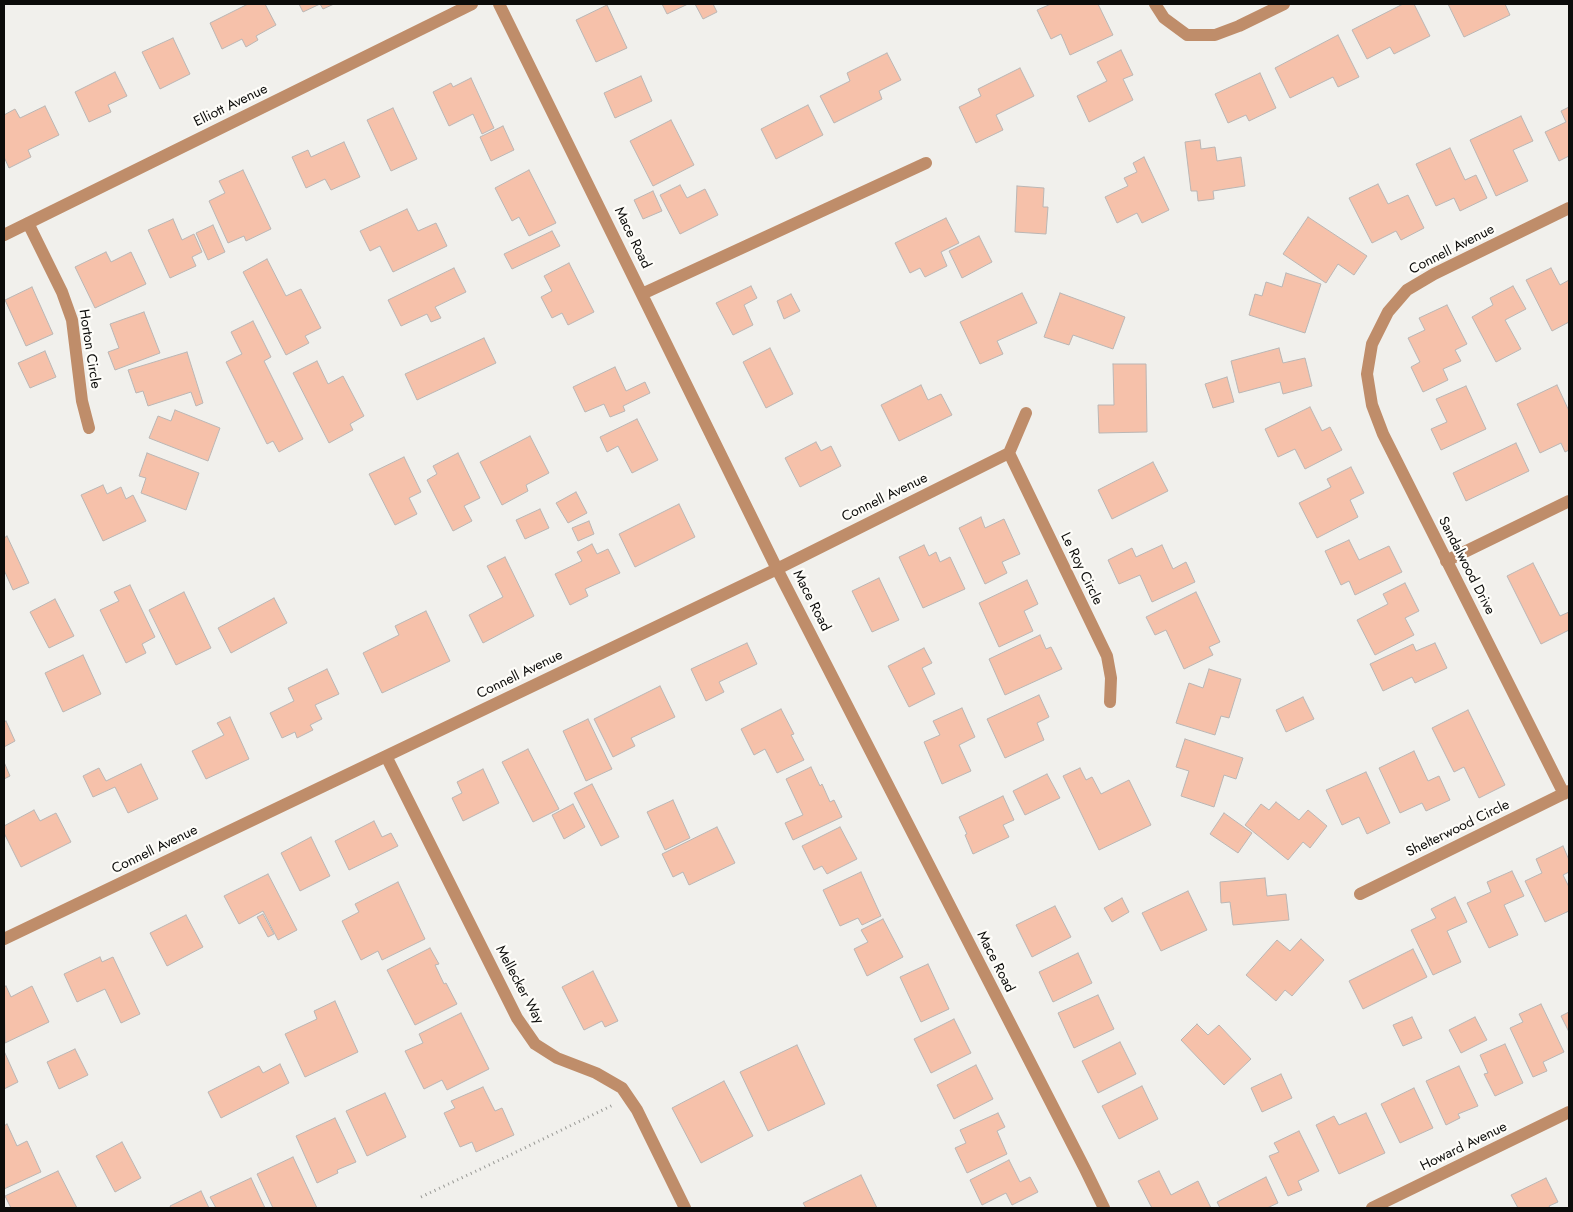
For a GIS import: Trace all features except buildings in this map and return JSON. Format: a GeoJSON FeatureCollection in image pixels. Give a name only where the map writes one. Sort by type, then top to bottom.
{"type":"FeatureCollection","features":[{"type":"Feature","properties":{"kind":"street","name":"Elliott Avenue"},"geometry":{"type":"LineString","coordinates":[[4,235],[472,4]]}},
{"type":"Feature","properties":{"kind":"street","name":"Mace Road"},"geometry":{"type":"LineString","coordinates":[[500,4],[777,568],[1104,1208]]}},
{"type":"Feature","properties":{"kind":"street"},"geometry":{"type":"LineString","coordinates":[[1155,4],[1164,18],[1187,35],[1215,35],[1239,26],[1284,4]]}},
{"type":"Feature","properties":{"kind":"street"},"geometry":{"type":"LineString","coordinates":[[642,294],[926,163]]}},
{"type":"Feature","properties":{"kind":"street","name":"Connell Avenue"},"geometry":{"type":"LineString","coordinates":[[1372,344],[1388,312],[1406,290],[1434,274],[1569,208]]}},
{"type":"Feature","properties":{"kind":"street","name":"Horton Circle"},"geometry":{"type":"LineString","coordinates":[[28,223],[62,292],[72,320],[82,402],[90,428]]}},
{"type":"Feature","properties":{"kind":"street","name":"Sandalwood Drive"},"geometry":{"type":"LineString","coordinates":[[1372,344],[1366,374],[1372,405],[1383,434],[1446,561],[1567,793]]}},
{"type":"Feature","properties":{"kind":"street"},"geometry":{"type":"LineString","coordinates":[[1009,453],[1026,413]]}},
{"type":"Feature","properties":{"kind":"street","name":"Connell Avenue"},"geometry":{"type":"LineString","coordinates":[[4,939],[777,568],[1009,453]]}},
{"type":"Feature","properties":{"kind":"street","name":"Le Roy Circle"},"geometry":{"type":"LineString","coordinates":[[1009,453],[1107,656],[1112,678],[1110,702]]}},
{"type":"Feature","properties":{"kind":"street"},"geometry":{"type":"LineString","coordinates":[[1446,561],[1569,501]]}},
{"type":"Feature","properties":{"kind":"street","name":"Mellecker Way"},"geometry":{"type":"LineString","coordinates":[[386,756],[517,1018],[535,1044],[557,1058],[596,1073],[622,1088],[637,1110],[685,1208]]}},
{"type":"Feature","properties":{"kind":"street","name":"Shelterwood Circle"},"geometry":{"type":"LineString","coordinates":[[1360,894],[1567,793]]}},
{"type":"Feature","properties":{"kind":"street","name":"Howard Avenue"},"geometry":{"type":"LineString","coordinates":[[1372,1208],[1569,1112]]}},
{"type":"Feature","properties":{"kind":"path"},"geometry":{"type":"LineString","coordinates":[[421,1197],[613,1104]]}}]}
